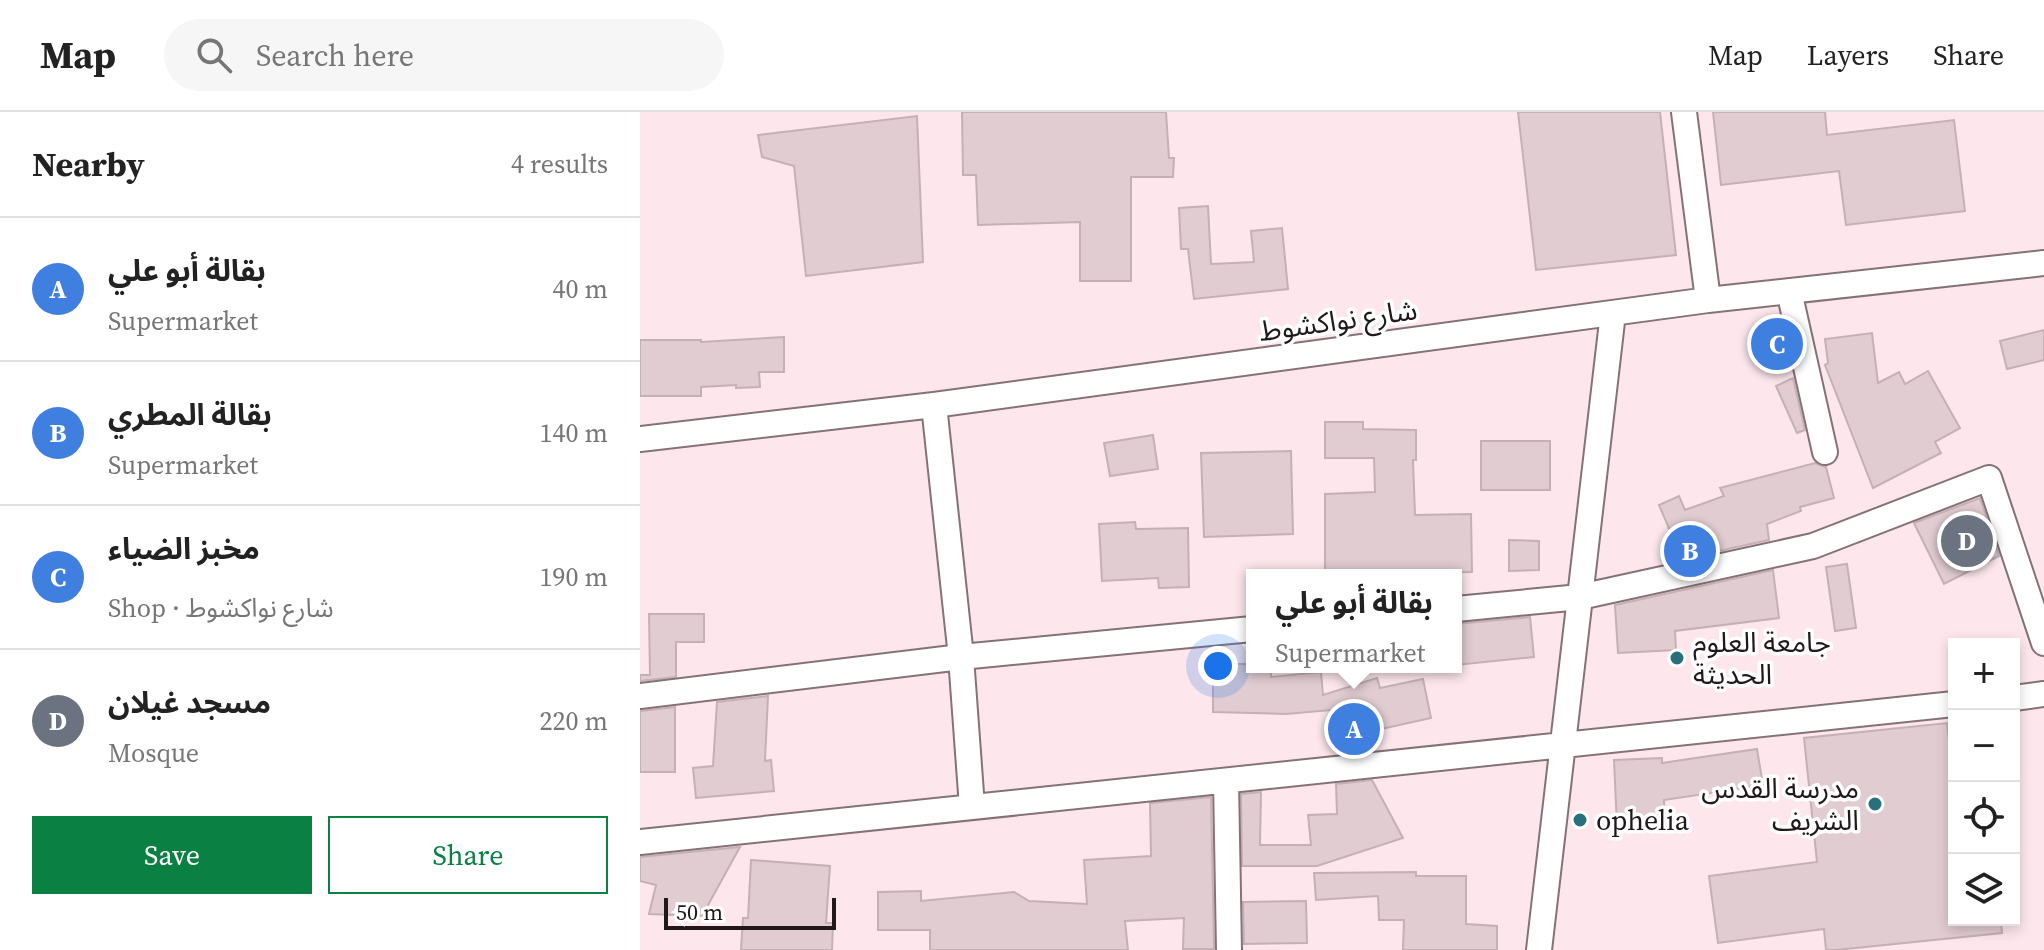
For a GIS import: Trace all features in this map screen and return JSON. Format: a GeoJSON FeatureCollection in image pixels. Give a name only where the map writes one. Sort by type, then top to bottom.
{"type":"FeatureCollection","features":[{"type":"Feature","properties":{"kind":"street"},"geometry":{"type":"LineString","coordinates":[[1684,112],[1708,300]]}},
{"type":"Feature","properties":{"kind":"street","name":"شارع نواكشوط"},"geometry":{"type":"LineString","coordinates":[[640,439],[934,405],[1708,300],[2044,263]]}},
{"type":"Feature","properties":{"kind":"street"},"geometry":{"type":"LineString","coordinates":[[1789,291],[1825,452]]}},
{"type":"Feature","properties":{"kind":"street"},"geometry":{"type":"LineString","coordinates":[[1539,950],[1613,313]]}},
{"type":"Feature","properties":{"kind":"street"},"geometry":{"type":"LineString","coordinates":[[934,405],[961,657],[972,807]]}},
{"type":"Feature","properties":{"kind":"street"},"geometry":{"type":"LineString","coordinates":[[1462,608],[1580,597],[1813,546],[1989,478],[2044,643]]}},
{"type":"Feature","properties":{"kind":"street"},"geometry":{"type":"LineString","coordinates":[[640,696],[961,657],[1246,630]]}},
{"type":"Feature","properties":{"kind":"street"},"geometry":{"type":"LineString","coordinates":[[2020,697],[2044,694]]}},
{"type":"Feature","properties":{"kind":"street"},"geometry":{"type":"LineString","coordinates":[[640,842],[1948,705]]}},
{"type":"Feature","properties":{"kind":"street"},"geometry":{"type":"LineString","coordinates":[[1226,781],[1229,950]]}},
{"type":"Feature","properties":{"kind":"building"},"geometry":{"type":"Polygon","coordinates":[[[962,112],[1166,112],[1169,158],[1174,158],[1173,177],[1131,177],[1131,281],[1080,281],[1080,222],[978,225],[976,175],[963,175],[962,112]]]}},
{"type":"Feature","properties":{"kind":"building"},"geometry":{"type":"Polygon","coordinates":[[[1518,112],[1660,112],[1676,255],[1536,270],[1518,112]]]}},
{"type":"Feature","properties":{"kind":"building"},"geometry":{"type":"Polygon","coordinates":[[[1713,112],[1825,112],[1827,135],[1954,120],[1965,211],[1846,225],[1839,171],[1721,185],[1713,112]]]}},
{"type":"Feature","properties":{"kind":"building"},"geometry":{"type":"Polygon","coordinates":[[[917,116],[923,262],[806,276],[794,166],[762,157],[758,135],[917,116]]]}},
{"type":"Feature","properties":{"kind":"building"},"geometry":{"type":"Polygon","coordinates":[[[1208,206],[1211,264],[1254,262],[1251,231],[1282,228],[1288,289],[1194,299],[1188,249],[1181,249],[1179,208],[1208,206]]]}},
{"type":"Feature","properties":{"kind":"building"},"geometry":{"type":"Polygon","coordinates":[[[2044,330],[2044,360],[2007,369],[2000,341],[2044,330]]]}},
{"type":"Feature","properties":{"kind":"building"},"geometry":{"type":"Polygon","coordinates":[[[1872,333],[1878,383],[1899,372],[1905,384],[1928,371],[1960,428],[1935,442],[1941,453],[1873,488],[1825,365],[1828,363],[1825,339],[1872,333]]]}},
{"type":"Feature","properties":{"kind":"building"},"geometry":{"type":"Polygon","coordinates":[[[784,337],[784,372],[759,372],[760,387],[701,387],[701,396],[640,396],[640,340],[701,342],[784,337]]]}},
{"type":"Feature","properties":{"kind":"building"},"geometry":{"type":"Polygon","coordinates":[[[1793,378],[1805,430],[1797,433],[1776,386],[1793,378]]]}},
{"type":"Feature","properties":{"kind":"building"},"geometry":{"type":"Polygon","coordinates":[[[1325,422],[1363,422],[1363,429],[1416,430],[1416,460],[1413,460],[1415,515],[1471,514],[1472,572],[1462,572],[1462,569],[1325,569],[1325,494],[1375,492],[1374,458],[1325,458],[1325,422]]]}},
{"type":"Feature","properties":{"kind":"building"},"geometry":{"type":"Polygon","coordinates":[[[1153,435],[1158,469],[1110,476],[1104,443],[1153,435]]]}},
{"type":"Feature","properties":{"kind":"building"},"geometry":{"type":"Polygon","coordinates":[[[1481,441],[1550,441],[1550,490],[1481,490],[1481,441]]]}},
{"type":"Feature","properties":{"kind":"building"},"geometry":{"type":"Polygon","coordinates":[[[1291,451],[1293,534],[1204,537],[1201,453],[1291,451]]]}},
{"type":"Feature","properties":{"kind":"building"},"geometry":{"type":"Polygon","coordinates":[[[1815,463],[1826,467],[1834,498],[1800,507],[1801,511],[1767,524],[1769,540],[1682,559],[1659,505],[1679,496],[1685,510],[1724,496],[1720,488],[1815,463]]]}},
{"type":"Feature","properties":{"kind":"building"},"geometry":{"type":"Polygon","coordinates":[[[1980,498],[1999,556],[1944,584],[1914,523],[1980,498]]]}},
{"type":"Feature","properties":{"kind":"building"},"geometry":{"type":"Polygon","coordinates":[[[1135,522],[1136,529],[1188,528],[1189,587],[1159,588],[1158,578],[1102,581],[1099,524],[1135,522]]]}},
{"type":"Feature","properties":{"kind":"building"},"geometry":{"type":"Polygon","coordinates":[[[1509,540],[1539,541],[1539,570],[1509,571],[1509,540]]]}},
{"type":"Feature","properties":{"kind":"building"},"geometry":{"type":"Polygon","coordinates":[[[1847,564],[1856,628],[1835,631],[1826,567],[1847,564]]]}},
{"type":"Feature","properties":{"kind":"building"},"geometry":{"type":"Polygon","coordinates":[[[1773,570],[1779,618],[1675,631],[1676,650],[1618,653],[1615,605],[1773,570]]]}},
{"type":"Feature","properties":{"kind":"building"},"geometry":{"type":"Polygon","coordinates":[[[649,614],[704,614],[704,642],[676,642],[676,677],[640,681],[640,675],[650,675],[649,614]]]}},
{"type":"Feature","properties":{"kind":"building"},"geometry":{"type":"Polygon","coordinates":[[[1530,617],[1534,657],[1462,664],[1462,623],[1530,617]]]}},
{"type":"Feature","properties":{"kind":"building"},"geometry":{"type":"Polygon","coordinates":[[[1213,664],[1246,664],[1246,673],[1271,673],[1271,677],[1321,673],[1323,695],[1377,678],[1380,688],[1423,679],[1431,718],[1363,733],[1354,708],[1286,714],[1213,712],[1213,664]]]}},
{"type":"Feature","properties":{"kind":"building"},"geometry":{"type":"Polygon","coordinates":[[[768,696],[765,761],[771,760],[774,791],[696,798],[693,768],[713,766],[717,702],[768,696]]]}},
{"type":"Feature","properties":{"kind":"building"},"geometry":{"type":"Polygon","coordinates":[[[675,707],[675,772],[640,772],[640,711],[675,707]]]}},
{"type":"Feature","properties":{"kind":"building"},"geometry":{"type":"Polygon","coordinates":[[[1947,723],[1948,926],[2001,926],[2002,933],[1836,950],[1826,950],[1824,929],[1718,943],[1709,876],[1817,862],[1804,738],[1947,723]]]}},
{"type":"Feature","properties":{"kind":"building"},"geometry":{"type":"Polygon","coordinates":[[[1757,749],[1763,785],[1664,800],[1665,825],[1617,827],[1614,760],[1662,758],[1662,763],[1757,749]]]}},
{"type":"Feature","properties":{"kind":"building"},"geometry":{"type":"Polygon","coordinates":[[[1372,780],[1403,838],[1317,866],[1242,866],[1241,794],[1261,792],[1260,845],[1311,845],[1308,815],[1337,814],[1336,784],[1372,780]]]}},
{"type":"Feature","properties":{"kind":"building"},"geometry":{"type":"Polygon","coordinates":[[[1211,797],[1214,949],[1183,949],[1184,918],[1125,921],[1128,950],[930,950],[930,930],[878,930],[878,892],[921,891],[921,901],[1014,892],[1029,901],[1087,904],[1084,860],[1151,856],[1150,803],[1211,797]]]}},
{"type":"Feature","properties":{"kind":"building"},"geometry":{"type":"Polygon","coordinates":[[[740,847],[702,916],[649,914],[656,885],[640,881],[640,857],[740,847]]]}},
{"type":"Feature","properties":{"kind":"building"},"geometry":{"type":"Polygon","coordinates":[[[751,860],[830,866],[826,923],[833,923],[832,950],[741,950],[743,918],[748,918],[751,860]]]}},
{"type":"Feature","properties":{"kind":"building"},"geometry":{"type":"Polygon","coordinates":[[[1416,872],[1416,876],[1466,876],[1466,924],[1497,926],[1497,950],[1403,950],[1404,920],[1379,920],[1378,896],[1316,900],[1314,873],[1416,872]]]}},
{"type":"Feature","properties":{"kind":"building"},"geometry":{"type":"Polygon","coordinates":[[[1306,901],[1307,943],[1244,944],[1243,902],[1306,901]]]}},
{"type":"Feature","properties":{"kind":"place","name":"مخبز الضياء"},"geometry":{"type":"Point","coordinates":[1777,344]}},
{"type":"Feature","properties":{"kind":"place","name":"مسجد غيلان"},"geometry":{"type":"Point","coordinates":[1967,541]}},
{"type":"Feature","properties":{"kind":"place","name":"بقالة المطري"},"geometry":{"type":"Point","coordinates":[1690,551]}},
{"type":"Feature","properties":{"kind":"place","name":"جامعة العلوم الحديثة"},"geometry":{"type":"Point","coordinates":[1677,658]}},
{"type":"Feature","properties":{"kind":"place","name":"بقالة أبو علي"},"geometry":{"type":"Point","coordinates":[1354,729]}},
{"type":"Feature","properties":{"kind":"place","name":"مدرسة القدس الشريف"},"geometry":{"type":"Point","coordinates":[1875,804]}},
{"type":"Feature","properties":{"kind":"place","name":"ophelia"},"geometry":{"type":"Point","coordinates":[1580,820]}}]}
